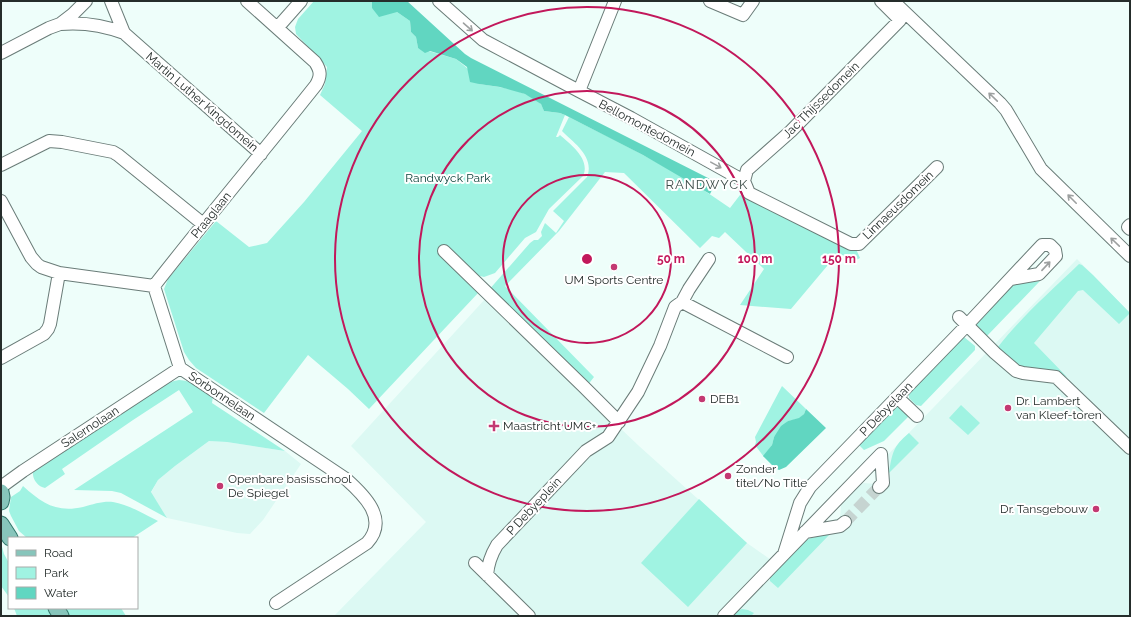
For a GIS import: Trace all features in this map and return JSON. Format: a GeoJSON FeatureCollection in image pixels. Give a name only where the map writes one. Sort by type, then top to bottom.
{"type":"FeatureCollection","features":[{"type":"Feature","properties":{"kind":"main road"},"geometry":{"type":"LineString","coordinates":[[1,492],[1,502]]}},
{"type":"Feature","properties":{"kind":"main road"},"geometry":{"type":"LineString","coordinates":[[1,524],[9,537]]}},
{"type":"Feature","properties":{"kind":"street"},"geometry":{"type":"LineString","coordinates":[[1,53],[60,24],[86,1]]}},
{"type":"Feature","properties":{"kind":"street"},"geometry":{"type":"LineString","coordinates":[[111,1],[124,33]]}},
{"type":"Feature","properties":{"kind":"street","name":"Praaglaan"},"geometry":{"type":"LineString","coordinates":[[154,286],[319,80],[319,68],[315,62],[247,1]]}},
{"type":"Feature","properties":{"kind":"street"},"geometry":{"type":"LineString","coordinates":[[278,28],[301,1]]}},
{"type":"Feature","properties":{"kind":"street","name":"Bellomontedomein"},"geometry":{"type":"LineString","coordinates":[[439,1],[483,40],[631,118],[744,181],[749,192],[851,244],[858,244]]}},
{"type":"Feature","properties":{"kind":"street"},"geometry":{"type":"LineString","coordinates":[[579,91],[615,1]]}},
{"type":"Feature","properties":{"kind":"street"},"geometry":{"type":"LineString","coordinates":[[710,1],[743,15],[753,1]]}},
{"type":"Feature","properties":{"kind":"street","name":"Jac Thijssedomein"},"geometry":{"type":"LineString","coordinates":[[744,181],[747,170],[791,131],[900,20],[881,1]]}},
{"type":"Feature","properties":{"kind":"street"},"geometry":{"type":"LineString","coordinates":[[893,1],[1003,107],[1041,169],[1130,256]]}},
{"type":"Feature","properties":{"kind":"street"},"geometry":{"type":"LineString","coordinates":[[60,24],[85,23],[124,33]]}},
{"type":"Feature","properties":{"kind":"street","name":"Martin Luther Kingdomein"},"geometry":{"type":"LineString","coordinates":[[124,33],[261,154]]}},
{"type":"Feature","properties":{"kind":"street"},"geometry":{"type":"LineString","coordinates":[[1,165],[49,141],[62,142],[113,152],[118,154],[203,224]]}},
{"type":"Feature","properties":{"kind":"street","name":"Linnaeusdomein"},"geometry":{"type":"LineString","coordinates":[[858,244],[937,167]]}},
{"type":"Feature","properties":{"kind":"street"},"geometry":{"type":"LineString","coordinates":[[1,201],[34,261],[41,267],[59,273],[154,286]]}},
{"type":"Feature","properties":{"kind":"street"},"geometry":{"type":"LineString","coordinates":[[1130,225],[1128,227],[1130,228]]}},
{"type":"Feature","properties":{"kind":"street"},"geometry":{"type":"LineString","coordinates":[[444,252],[619,422],[638,392],[660,346],[675,307],[682,302],[688,289],[709,259]]}},
{"type":"Feature","properties":{"kind":"street"},"geometry":{"type":"LineString","coordinates":[[1,358],[44,334],[48,330],[59,273]]}},
{"type":"Feature","properties":{"kind":"street","name":"P Debyelaan"},"geometry":{"type":"LineString","coordinates":[[784,554],[804,494],[822,473],[897,397],[963,321],[1011,279]]}},
{"type":"Feature","properties":{"kind":"street","name":"Sorbonnelaan"},"geometry":{"type":"LineString","coordinates":[[154,286],[180,368],[346,479],[359,490],[369,503],[375,520],[375,528],[371,539],[363,546],[276,603]]}},
{"type":"Feature","properties":{"kind":"street"},"geometry":{"type":"LineString","coordinates":[[682,302],[787,357]]}},
{"type":"Feature","properties":{"kind":"street"},"geometry":{"type":"LineString","coordinates":[[963,321],[1016,371],[1056,377],[1128,447]]}},
{"type":"Feature","properties":{"kind":"street","name":"Salernolaan"},"geometry":{"type":"LineString","coordinates":[[1,487],[180,368]]}},
{"type":"Feature","properties":{"kind":"street"},"geometry":{"type":"LineString","coordinates":[[897,397],[917,416]]}},
{"type":"Feature","properties":{"kind":"street","name":"P Debyeplein"},"geometry":{"type":"LineString","coordinates":[[487,575],[491,555],[497,545],[586,451],[608,437],[619,422]]}},
{"type":"Feature","properties":{"kind":"street","name":"P Debyelaan"},"geometry":{"type":"LineString","coordinates":[[724,616],[881,454],[882,483],[879,487]]}},
{"type":"Feature","properties":{"kind":"street"},"geometry":{"type":"LineString","coordinates":[[805,532],[840,526],[845,522]]}},
{"type":"Feature","properties":{"kind":"street"},"geometry":{"type":"LineString","coordinates":[[475,563],[529,616]]}},
{"type":"Feature","properties":{"kind":"shaded area","name":"Maastricht UMC+"},"geometry":{"type":"Polygon","coordinates":[[[1077,259],[1130,313],[1130,616],[334,616],[426,522],[351,446],[486,298],[639,446],[747,543],[774,562],[821,523],[840,518],[843,500],[857,485],[864,483],[876,484],[875,468],[1077,259]]]}},
{"type":"Feature","properties":{"kind":"shaded area","name":"Openbare basisschool De Spiegel"},"geometry":{"type":"Polygon","coordinates":[[[209,441],[227,442],[285,451],[301,464],[263,520],[250,534],[237,533],[167,518],[151,493],[158,480],[209,441]]]}},
{"type":"Feature","properties":{"kind":"green space","name":"Randwyck Park"},"geometry":{"type":"Polygon","coordinates":[[[314,1],[372,1],[372,8],[397,12],[410,21],[411,32],[416,37],[418,48],[456,59],[467,68],[479,84],[519,92],[534,98],[540,103],[544,111],[565,115],[556,137],[560,135],[574,147],[582,158],[585,170],[583,176],[549,209],[536,232],[525,238],[495,273],[484,277],[476,275],[470,285],[479,292],[369,409],[308,355],[264,413],[196,368],[189,360],[184,352],[164,289],[168,279],[216,221],[249,247],[267,243],[304,202],[362,131],[320,95],[325,84],[327,67],[296,34],[295,27],[298,19],[314,1]]]}},
{"type":"Feature","properties":{"kind":"green space"},"geometry":{"type":"Polygon","coordinates":[[[569,117],[672,171],[730,208],[740,195],[839,243],[856,249],[860,258],[854,261],[838,253],[791,309],[740,305],[764,269],[725,232],[719,238],[712,236],[700,248],[624,173],[605,172],[559,231],[505,286],[594,377],[587,386],[488,291],[530,243],[534,240],[538,240],[542,236],[541,232],[545,223],[556,233],[564,221],[553,211],[587,177],[589,170],[586,157],[562,131],[569,117]]]}},
{"type":"Feature","properties":{"kind":"green space"},"geometry":{"type":"Polygon","coordinates":[[[1079,264],[1093,275],[1130,313],[1119,324],[1083,290],[1078,291],[1034,343],[1067,377],[1055,371],[1028,368],[1017,365],[998,347],[1026,315],[1079,264]]]}},
{"type":"Feature","properties":{"kind":"green space"},"geometry":{"type":"Polygon","coordinates":[[[1040,281],[986,337],[974,326],[1014,284],[1040,281]]]}},
{"type":"Feature","properties":{"kind":"green space"},"geometry":{"type":"Polygon","coordinates":[[[964,337],[975,346],[975,350],[921,406],[916,405],[909,398],[909,392],[961,338],[964,337]]]}},
{"type":"Feature","properties":{"kind":"green space"},"geometry":{"type":"Polygon","coordinates":[[[179,380],[193,383],[213,396],[212,403],[285,451],[227,442],[209,441],[158,480],[151,492],[167,518],[121,493],[112,491],[74,490],[193,412],[179,390],[62,469],[65,474],[45,488],[36,482],[33,477],[33,472],[168,383],[179,380]]]}},
{"type":"Feature","properties":{"kind":"green space"},"geometry":{"type":"Polygon","coordinates":[[[782,386],[806,409],[804,414],[799,419],[788,421],[774,437],[772,445],[764,457],[755,445],[755,437],[782,386]]]}},
{"type":"Feature","properties":{"kind":"green space"},"geometry":{"type":"Polygon","coordinates":[[[899,405],[910,415],[884,441],[864,450],[858,444],[895,406],[899,405]]]}},
{"type":"Feature","properties":{"kind":"green space"},"geometry":{"type":"Polygon","coordinates":[[[961,405],[980,423],[968,435],[949,418],[961,405]]]}},
{"type":"Feature","properties":{"kind":"green space"},"geometry":{"type":"Polygon","coordinates":[[[909,433],[919,443],[889,473],[896,446],[909,433]]]}},
{"type":"Feature","properties":{"kind":"green space"},"geometry":{"type":"Polygon","coordinates":[[[23,486],[43,502],[65,509],[73,509],[102,502],[118,503],[130,507],[158,521],[134,537],[26,537],[19,531],[9,511],[11,497],[20,491],[23,486]]]}},
{"type":"Feature","properties":{"kind":"green space"},"geometry":{"type":"Polygon","coordinates":[[[699,499],[747,543],[688,607],[641,563],[699,499]]]}},
{"type":"Feature","properties":{"kind":"green space"},"geometry":{"type":"Polygon","coordinates":[[[830,534],[778,588],[770,581],[770,576],[805,541],[811,538],[830,534]]]}},
{"type":"Feature","properties":{"kind":"green space"},"geometry":{"type":"Polygon","coordinates":[[[1,543],[8,561],[8,596],[1,586],[1,543]]]}},
{"type":"Feature","properties":{"kind":"green space"},"geometry":{"type":"Polygon","coordinates":[[[14,609],[50,609],[54,616],[17,616],[14,609]]]}},
{"type":"Feature","properties":{"kind":"green space"},"geometry":{"type":"Polygon","coordinates":[[[64,609],[122,609],[126,616],[69,616],[64,609]]]}},
{"type":"Feature","properties":{"kind":"green space"},"geometry":{"type":"Polygon","coordinates":[[[742,609],[754,613],[751,616],[733,616],[737,611],[742,609]]]}},
{"type":"Feature","properties":{"kind":"water"},"geometry":{"type":"Polygon","coordinates":[[[372,1],[407,1],[471,58],[716,182],[710,194],[643,155],[565,115],[544,111],[541,104],[525,94],[500,87],[470,82],[467,67],[456,59],[430,51],[425,53],[418,48],[416,37],[411,32],[410,21],[397,12],[379,17],[372,8],[372,1]]]}},
{"type":"Feature","properties":{"kind":"water"},"geometry":{"type":"Polygon","coordinates":[[[806,409],[826,428],[786,467],[779,470],[763,456],[772,445],[774,437],[781,426],[788,421],[799,418],[804,414],[806,409]]]}},
{"type":"Feature","properties":{"kind":"tunnel"},"geometry":{"type":"LineString","coordinates":[[845,522],[879,487]]}},
{"type":"Feature","properties":{"kind":"place","name":"UM Sports Centre"},"geometry":{"type":"Point","coordinates":[614,267]}},
{"type":"Feature","properties":{"kind":"place","name":"DEB1"},"geometry":{"type":"Point","coordinates":[702,399]}},
{"type":"Feature","properties":{"kind":"place","name":"Dr. Lambert van Kleef-toren"},"geometry":{"type":"Point","coordinates":[1008,408]}},
{"type":"Feature","properties":{"kind":"place","name":"Maastricht UMC+"},"geometry":{"type":"Point","coordinates":[494,426]}},
{"type":"Feature","properties":{"kind":"place","name":"Zonder titel/No Title"},"geometry":{"type":"Point","coordinates":[728,476]}},
{"type":"Feature","properties":{"kind":"place","name":"Openbare basisschool De Spiegel"},"geometry":{"type":"Point","coordinates":[220,486]}},
{"type":"Feature","properties":{"kind":"place","name":"Dr. Tansgebouw"},"geometry":{"type":"Point","coordinates":[1096,509]}},
{"type":"Feature","properties":{"kind":"district","name":"RANDWYCK"},"geometry":{"type":"Point","coordinates":[707,184]}}]}
